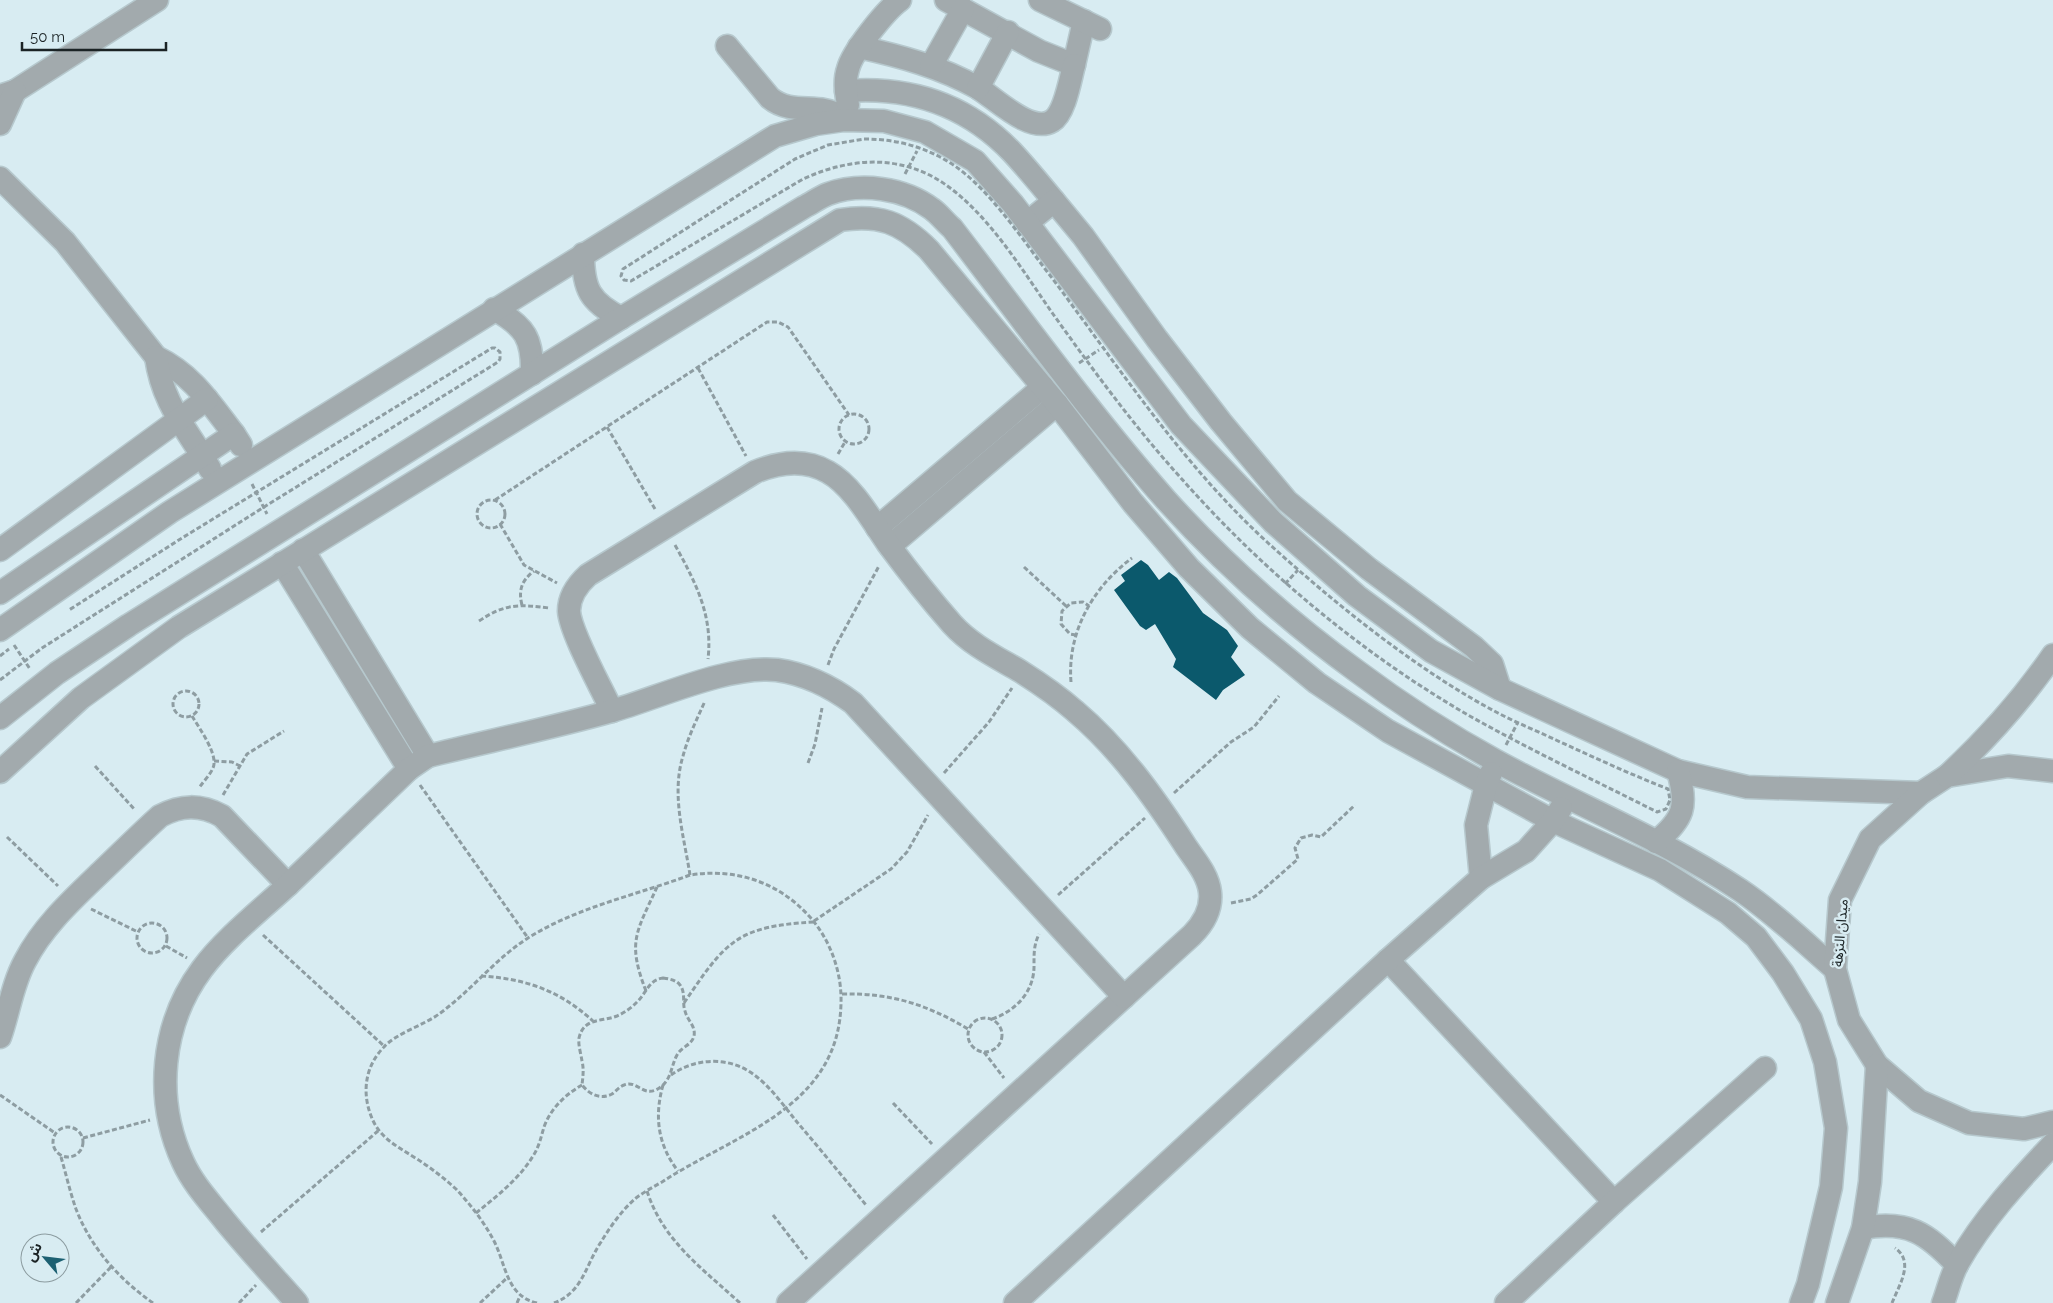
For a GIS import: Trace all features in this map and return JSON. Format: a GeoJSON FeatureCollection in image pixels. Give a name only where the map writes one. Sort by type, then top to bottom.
{"type":"FeatureCollection","features":[{"type":"Feature","properties":{"kind":"street"},"geometry":{"type":"LineString","coordinates":[[0,124],[8,93],[157,0]]}},
{"type":"Feature","properties":{"kind":"street"},"geometry":{"type":"LineString","coordinates":[[848,120],[846,91],[848,69],[859,47],[900,0]]}},
{"type":"Feature","properties":{"kind":"street"},"geometry":{"type":"LineString","coordinates":[[859,47],[901,56],[931,66],[978,88],[1022,118],[1037,125],[1051,122],[1061,112],[1074,66],[1092,25],[1040,0]]}},
{"type":"Feature","properties":{"kind":"street"},"geometry":{"type":"LineString","coordinates":[[931,66],[954,5],[1008,32],[1039,51],[1074,66]]}},
{"type":"Feature","properties":{"kind":"street"},"geometry":{"type":"LineString","coordinates":[[978,88],[1008,32]]}},
{"type":"Feature","properties":{"kind":"street"},"geometry":{"type":"LineString","coordinates":[[727,46],[770,98],[777,103],[792,108],[829,111],[848,120]]}},
{"type":"Feature","properties":{"kind":"street"},"geometry":{"type":"LineString","coordinates":[[846,91],[883,90],[913,94],[946,104],[974,120],[1010,150],[1083,236],[1186,377],[1287,501],[1369,569],[1474,647],[1492,664],[1500,689]]}},
{"type":"Feature","properties":{"kind":"street"},"geometry":{"type":"LineString","coordinates":[[6,635],[170,512],[774,136],[816,124],[848,120],[884,121],[922,139],[975,160],[1027,223],[1110,343],[1181,425],[1273,522],[1357,596],[1431,651],[1500,689],[1678,772],[1747,787],[1921,793]]}},
{"type":"Feature","properties":{"kind":"street"},"geometry":{"type":"LineString","coordinates":[[0,178],[65,242],[156,357],[175,366],[193,382],[234,434],[248,463]]}},
{"type":"Feature","properties":{"kind":"street"},"geometry":{"type":"LineString","coordinates":[[0,718],[57,672],[129,625],[621,318],[796,212],[828,194],[855,188],[876,188],[908,196],[932,209],[952,228],[1112,434],[1167,500],[1226,562],[1270,601],[1358,672],[1428,720],[1497,761],[1656,842],[1740,891],[1780,921],[1835,969]]}},
{"type":"Feature","properties":{"kind":"street"},"geometry":{"type":"LineString","coordinates":[[1027,223],[1054,201]]}},
{"type":"Feature","properties":{"kind":"street"},"geometry":{"type":"LineString","coordinates":[[0,772],[81,698],[179,627],[840,220],[860,217],[879,219],[898,225],[915,236],[929,250],[1050,396],[1133,503],[1189,568],[1250,628],[1317,683],[1388,731],[1486,785],[1553,820],[1660,870],[1728,913],[1756,937],[1783,973],[1811,1019],[1825,1062],[1836,1128],[1831,1187],[1808,1284],[1801,1303]]}},
{"type":"Feature","properties":{"kind":"street"},"geometry":{"type":"LineString","coordinates":[[583,254],[583,275],[590,293],[604,309],[621,318]]}},
{"type":"Feature","properties":{"kind":"street"},"geometry":{"type":"LineString","coordinates":[[494,309],[512,319],[526,334],[532,353],[532,374]]}},
{"type":"Feature","properties":{"kind":"street"},"geometry":{"type":"LineString","coordinates":[[156,357],[159,378],[167,398],[178,420],[217,482]]}},
{"type":"Feature","properties":{"kind":"street"},"geometry":{"type":"LineString","coordinates":[[877,528],[1050,396]]}},
{"type":"Feature","properties":{"kind":"street"},"geometry":{"type":"LineString","coordinates":[[890,546],[1050,396]]}},
{"type":"Feature","properties":{"kind":"street"},"geometry":{"type":"LineString","coordinates":[[0,550],[207,399]]}},
{"type":"Feature","properties":{"kind":"street"},"geometry":{"type":"LineString","coordinates":[[0,593],[234,434]]}},
{"type":"Feature","properties":{"kind":"street"},"geometry":{"type":"LineString","coordinates":[[612,711],[570,622],[571,601],[588,575],[755,472],[773,465],[791,462],[809,464],[827,471],[846,486],[890,546],[953,625],[979,647],[1021,672],[1077,712],[1120,756],[1159,806],[1202,872],[1210,890],[1208,914],[1201,926],[788,1303]]}},
{"type":"Feature","properties":{"kind":"street"},"geometry":{"type":"LineString","coordinates":[[303,550],[428,756]]}},
{"type":"Feature","properties":{"kind":"street"},"geometry":{"type":"LineString","coordinates":[[282,563],[409,769]]}},
{"type":"Feature","properties":{"kind":"street"},"geometry":{"type":"LineString","coordinates":[[307,604],[328,591]]}},
{"type":"Feature","properties":{"kind":"street"},"geometry":{"type":"LineString","coordinates":[[1947,776],[2009,714],[2053,655]]}},
{"type":"Feature","properties":{"kind":"street"},"geometry":{"type":"LineString","coordinates":[[297,1303],[202,1193],[184,1163],[171,1130],[165,1076],[167,1052],[174,1022],[186,994],[203,968],[248,920],[288,885],[409,769],[428,756],[612,711],[709,680],[752,670],[777,670],[801,675],[823,684],[852,703],[1124,997]]}},
{"type":"Feature","properties":{"kind":"street"},"geometry":{"type":"LineString","coordinates":[[1481,878],[1476,825],[1486,785],[1497,761]]}},
{"type":"Feature","properties":{"kind":"street","name":"ميدان النزهة"},"geometry":{"type":"LineString","coordinates":[[2053,771],[2008,766],[1947,776],[1921,793],[1870,839],[1840,900],[1835,969],[1849,1020],[1877,1065],[1918,1101],[1969,1123],[2024,1129],[2053,1122]]}},
{"type":"Feature","properties":{"kind":"street"},"geometry":{"type":"LineString","coordinates":[[1656,842],[1672,829],[1684,803],[1684,791],[1678,772]]}},
{"type":"Feature","properties":{"kind":"street"},"geometry":{"type":"LineString","coordinates":[[1015,1303],[1388,960],[1481,878],[1526,851],[1553,820],[1568,797]]}},
{"type":"Feature","properties":{"kind":"street"},"geometry":{"type":"LineString","coordinates":[[0,1037],[15,983],[25,960],[39,939],[72,900],[160,816],[172,810],[186,807],[200,807],[213,811],[222,816],[288,885]]}},
{"type":"Feature","properties":{"kind":"street"},"geometry":{"type":"LineString","coordinates":[[1388,960],[1614,1202]]}},
{"type":"Feature","properties":{"kind":"street"},"geometry":{"type":"LineString","coordinates":[[1837,1303],[1863,1228],[1870,1182],[1877,1065]]}},
{"type":"Feature","properties":{"kind":"street"},"geometry":{"type":"LineString","coordinates":[[1506,1303],[1614,1202],[1765,1068]]}},
{"type":"Feature","properties":{"kind":"street"},"geometry":{"type":"LineString","coordinates":[[1943,1303],[1957,1265],[1986,1221],[2018,1180],[2053,1144]]}},
{"type":"Feature","properties":{"kind":"street"},"geometry":{"type":"LineString","coordinates":[[1863,1228],[1884,1224],[1918,1232],[1937,1243],[1957,1265]]}},
{"type":"Feature","properties":{"kind":"path"},"geometry":{"type":"LineString","coordinates":[[864,139],[896,141],[922,139],[979,186],[1110,343],[1197,470],[1242,518],[1299,569],[1390,643],[1431,672],[1498,713],[1668,789],[1669,805],[1662,811],[1657,812],[1466,714],[1380,658],[1286,583],[1229,530],[1180,478],[1086,359],[1008,250],[972,208],[944,184],[928,174],[909,166],[875,161],[856,162],[820,171],[803,179],[631,281],[624,280],[622,276],[623,268],[795,159],[811,151],[828,145],[864,139]]}},
{"type":"Feature","properties":{"kind":"path"},"geometry":{"type":"LineString","coordinates":[[897,193],[922,139]]}},
{"type":"Feature","properties":{"kind":"path"},"geometry":{"type":"LineString","coordinates":[[495,500],[504,507],[504,519],[500,524],[492,528],[487,527],[477,517],[481,504],[485,501],[495,500],[768,322],[778,322],[788,327],[849,414]]}},
{"type":"Feature","properties":{"kind":"path"},"geometry":{"type":"LineString","coordinates":[[1064,373],[1110,343]]}},
{"type":"Feature","properties":{"kind":"path"},"geometry":{"type":"LineString","coordinates":[[0,680],[50,642],[498,362],[500,352],[492,348],[256,492],[66,612]]}},
{"type":"Feature","properties":{"kind":"path"},"geometry":{"type":"LineString","coordinates":[[698,368],[755,472]]}},
{"type":"Feature","properties":{"kind":"path"},"geometry":{"type":"LineString","coordinates":[[849,414],[861,416],[866,420],[868,434],[859,443],[852,444],[846,442],[839,433],[840,422],[849,414]]}},
{"type":"Feature","properties":{"kind":"path"},"geometry":{"type":"LineString","coordinates":[[607,426],[696,584],[707,615],[710,647],[709,680],[679,771],[678,801],[690,875]]}},
{"type":"Feature","properties":{"kind":"path"},"geometry":{"type":"LineString","coordinates":[[248,463],[256,492],[276,533]]}},
{"type":"Feature","properties":{"kind":"path"},"geometry":{"type":"LineString","coordinates":[[500,524],[524,565],[571,601]]}},
{"type":"Feature","properties":{"kind":"path"},"geometry":{"type":"LineString","coordinates":[[808,763],[820,724],[825,672],[834,648],[890,546]]}},
{"type":"Feature","properties":{"kind":"path"},"geometry":{"type":"LineString","coordinates":[[1077,712],[1072,693],[1071,674],[1076,636],[1089,606],[1108,579],[1132,558]]}},
{"type":"Feature","properties":{"kind":"path"},"geometry":{"type":"LineString","coordinates":[[1024,567],[1066,606]]}},
{"type":"Feature","properties":{"kind":"path"},"geometry":{"type":"LineString","coordinates":[[1270,601],[1299,569]]}},
{"type":"Feature","properties":{"kind":"path"},"geometry":{"type":"LineString","coordinates":[[522,604],[520,597],[522,582],[534,571]]}},
{"type":"Feature","properties":{"kind":"path"},"geometry":{"type":"LineString","coordinates":[[479,621],[499,609],[522,604],[571,601]]}},
{"type":"Feature","properties":{"kind":"path"},"geometry":{"type":"LineString","coordinates":[[1076,636],[1070,634],[1061,624],[1062,611],[1066,606],[1077,601],[1089,606]]}},
{"type":"Feature","properties":{"kind":"path"},"geometry":{"type":"LineString","coordinates":[[6,635],[21,641]]}},
{"type":"Feature","properties":{"kind":"path"},"geometry":{"type":"LineString","coordinates":[[0,656],[6,635]]}},
{"type":"Feature","properties":{"kind":"path"},"geometry":{"type":"LineString","coordinates":[[6,635],[40,686]]}},
{"type":"Feature","properties":{"kind":"path"},"geometry":{"type":"LineString","coordinates":[[683,1003],[711,962],[741,936],[754,930],[773,926],[814,922],[881,877],[895,865],[907,852],[934,792],[1003,704],[1021,672]]}},
{"type":"Feature","properties":{"kind":"path"},"geometry":{"type":"LineString","coordinates":[[191,692],[199,700],[199,706],[192,716],[181,717],[173,708],[175,696],[179,693],[191,692]]}},
{"type":"Feature","properties":{"kind":"path"},"geometry":{"type":"LineString","coordinates":[[1497,761],[1529,702]]}},
{"type":"Feature","properties":{"kind":"path"},"geometry":{"type":"LineString","coordinates":[[186,807],[214,767],[212,751],[192,716]]}},
{"type":"Feature","properties":{"kind":"path"},"geometry":{"type":"LineString","coordinates":[[213,811],[247,754],[284,731]]}},
{"type":"Feature","properties":{"kind":"path"},"geometry":{"type":"LineString","coordinates":[[214,760],[232,762],[240,766]]}},
{"type":"Feature","properties":{"kind":"path"},"geometry":{"type":"LineString","coordinates":[[95,766],[149,826]]}},
{"type":"Feature","properties":{"kind":"path"},"geometry":{"type":"LineString","coordinates":[[409,769],[528,938]]}},
{"type":"Feature","properties":{"kind":"path"},"geometry":{"type":"LineString","coordinates":[[1210,900],[1236,903],[1257,895],[1298,859],[1296,848],[1301,838],[1312,835],[1321,837],[1355,805]]}},
{"type":"Feature","properties":{"kind":"path"},"geometry":{"type":"LineString","coordinates":[[536,1303],[520,1296],[513,1288],[495,1244],[476,1213],[444,1178],[418,1159],[389,1143],[378,1132],[367,1105],[366,1082],[373,1062],[384,1046],[438,1014],[528,938],[586,910],[690,875],[720,872],[757,880],[791,899],[814,922],[833,954],[842,994],[841,1020],[834,1047],[814,1081],[787,1109],[759,1128],[678,1171],[637,1198],[611,1227],[573,1293],[554,1303]]}},
{"type":"Feature","properties":{"kind":"path"},"geometry":{"type":"LineString","coordinates":[[646,992],[635,958],[635,938],[657,887]]}},
{"type":"Feature","properties":{"kind":"path"},"geometry":{"type":"LineString","coordinates":[[248,920],[384,1046]]}},
{"type":"Feature","properties":{"kind":"path"},"geometry":{"type":"LineString","coordinates":[[1017,1095],[984,1052],[976,1049],[970,1043],[968,1030],[979,1019],[992,1019],[1011,1010],[1026,995],[1034,975],[1033,953],[1035,944],[1039,934],[1054,922]]}},
{"type":"Feature","properties":{"kind":"path"},"geometry":{"type":"LineString","coordinates":[[152,923],[162,927],[166,932],[166,946],[157,952],[141,948],[137,938],[141,927],[152,923]]}},
{"type":"Feature","properties":{"kind":"path"},"geometry":{"type":"LineString","coordinates":[[481,976],[514,980],[546,989],[571,1002],[593,1020],[605,1020],[617,1016],[638,1002],[646,992],[649,984],[655,979],[673,979],[680,985],[684,994],[685,1012],[694,1027],[695,1034],[692,1041],[677,1054],[671,1075]]}},
{"type":"Feature","properties":{"kind":"path"},"geometry":{"type":"LineString","coordinates":[[842,994],[879,995],[908,1001],[929,1008],[968,1030]]}},
{"type":"Feature","properties":{"kind":"path"},"geometry":{"type":"LineString","coordinates":[[984,1052],[995,1049],[1001,1039],[1000,1028],[992,1019]]}},
{"type":"Feature","properties":{"kind":"path"},"geometry":{"type":"LineString","coordinates":[[476,1213],[526,1168],[542,1139],[548,1117],[554,1107],[582,1084],[584,1073],[579,1038],[584,1028],[593,1020]]}},
{"type":"Feature","properties":{"kind":"path"},"geometry":{"type":"LineString","coordinates":[[582,1084],[592,1094],[599,1096],[612,1094],[623,1085],[629,1084],[647,1092],[656,1090],[680,1069],[700,1062],[711,1060],[733,1064],[752,1073],[787,1109],[879,1220]]}},
{"type":"Feature","properties":{"kind":"path"},"geometry":{"type":"LineString","coordinates":[[663,1085],[658,1111],[659,1130],[664,1149],[678,1171]]}},
{"type":"Feature","properties":{"kind":"path"},"geometry":{"type":"LineString","coordinates":[[0,1095],[55,1133]]}},
{"type":"Feature","properties":{"kind":"path"},"geometry":{"type":"LineString","coordinates":[[893,1103],[946,1159]]}},
{"type":"Feature","properties":{"kind":"path"},"geometry":{"type":"LineString","coordinates":[[83,1138],[169,1114]]}},
{"type":"Feature","properties":{"kind":"path"},"geometry":{"type":"LineString","coordinates":[[61,1157],[70,1158],[78,1155],[83,1147],[83,1138],[76,1129],[65,1127],[55,1133],[52,1139],[53,1146],[61,1157],[80,1217],[93,1241],[111,1267],[153,1303]]}},
{"type":"Feature","properties":{"kind":"path"},"geometry":{"type":"LineString","coordinates":[[245,1245],[378,1132]]}},
{"type":"Feature","properties":{"kind":"path"},"geometry":{"type":"LineString","coordinates":[[648,1191],[658,1218],[675,1243],[740,1303]]}},
{"type":"Feature","properties":{"kind":"path"},"geometry":{"type":"LineString","coordinates":[[773,1215],[819,1275]]}},
{"type":"Feature","properties":{"kind":"path"},"geometry":{"type":"LineString","coordinates":[[1892,1303],[1906,1267],[1903,1255],[1893,1246]]}},
{"type":"Feature","properties":{"kind":"path"},"geometry":{"type":"LineString","coordinates":[[76,1303],[111,1267]]}},
{"type":"Feature","properties":{"kind":"path"},"geometry":{"type":"LineString","coordinates":[[480,1303],[508,1278]]}},
{"type":"Feature","properties":{"kind":"path"},"geometry":{"type":"LineString","coordinates":[[518,1303],[520,1296]]}},
{"type":"Feature","properties":{"kind":"building"},"geometry":{"type":"Polygon","coordinates":[[[1141,560],[1148,565],[1159,580],[1169,572],[1177,578],[1203,613],[1227,630],[1238,646],[1231,657],[1245,675],[1223,690],[1216,700],[1173,667],[1176,659],[1155,624],[1146,630],[1140,626],[1114,590],[1125,581],[1121,575],[1141,560]]]}}]}
